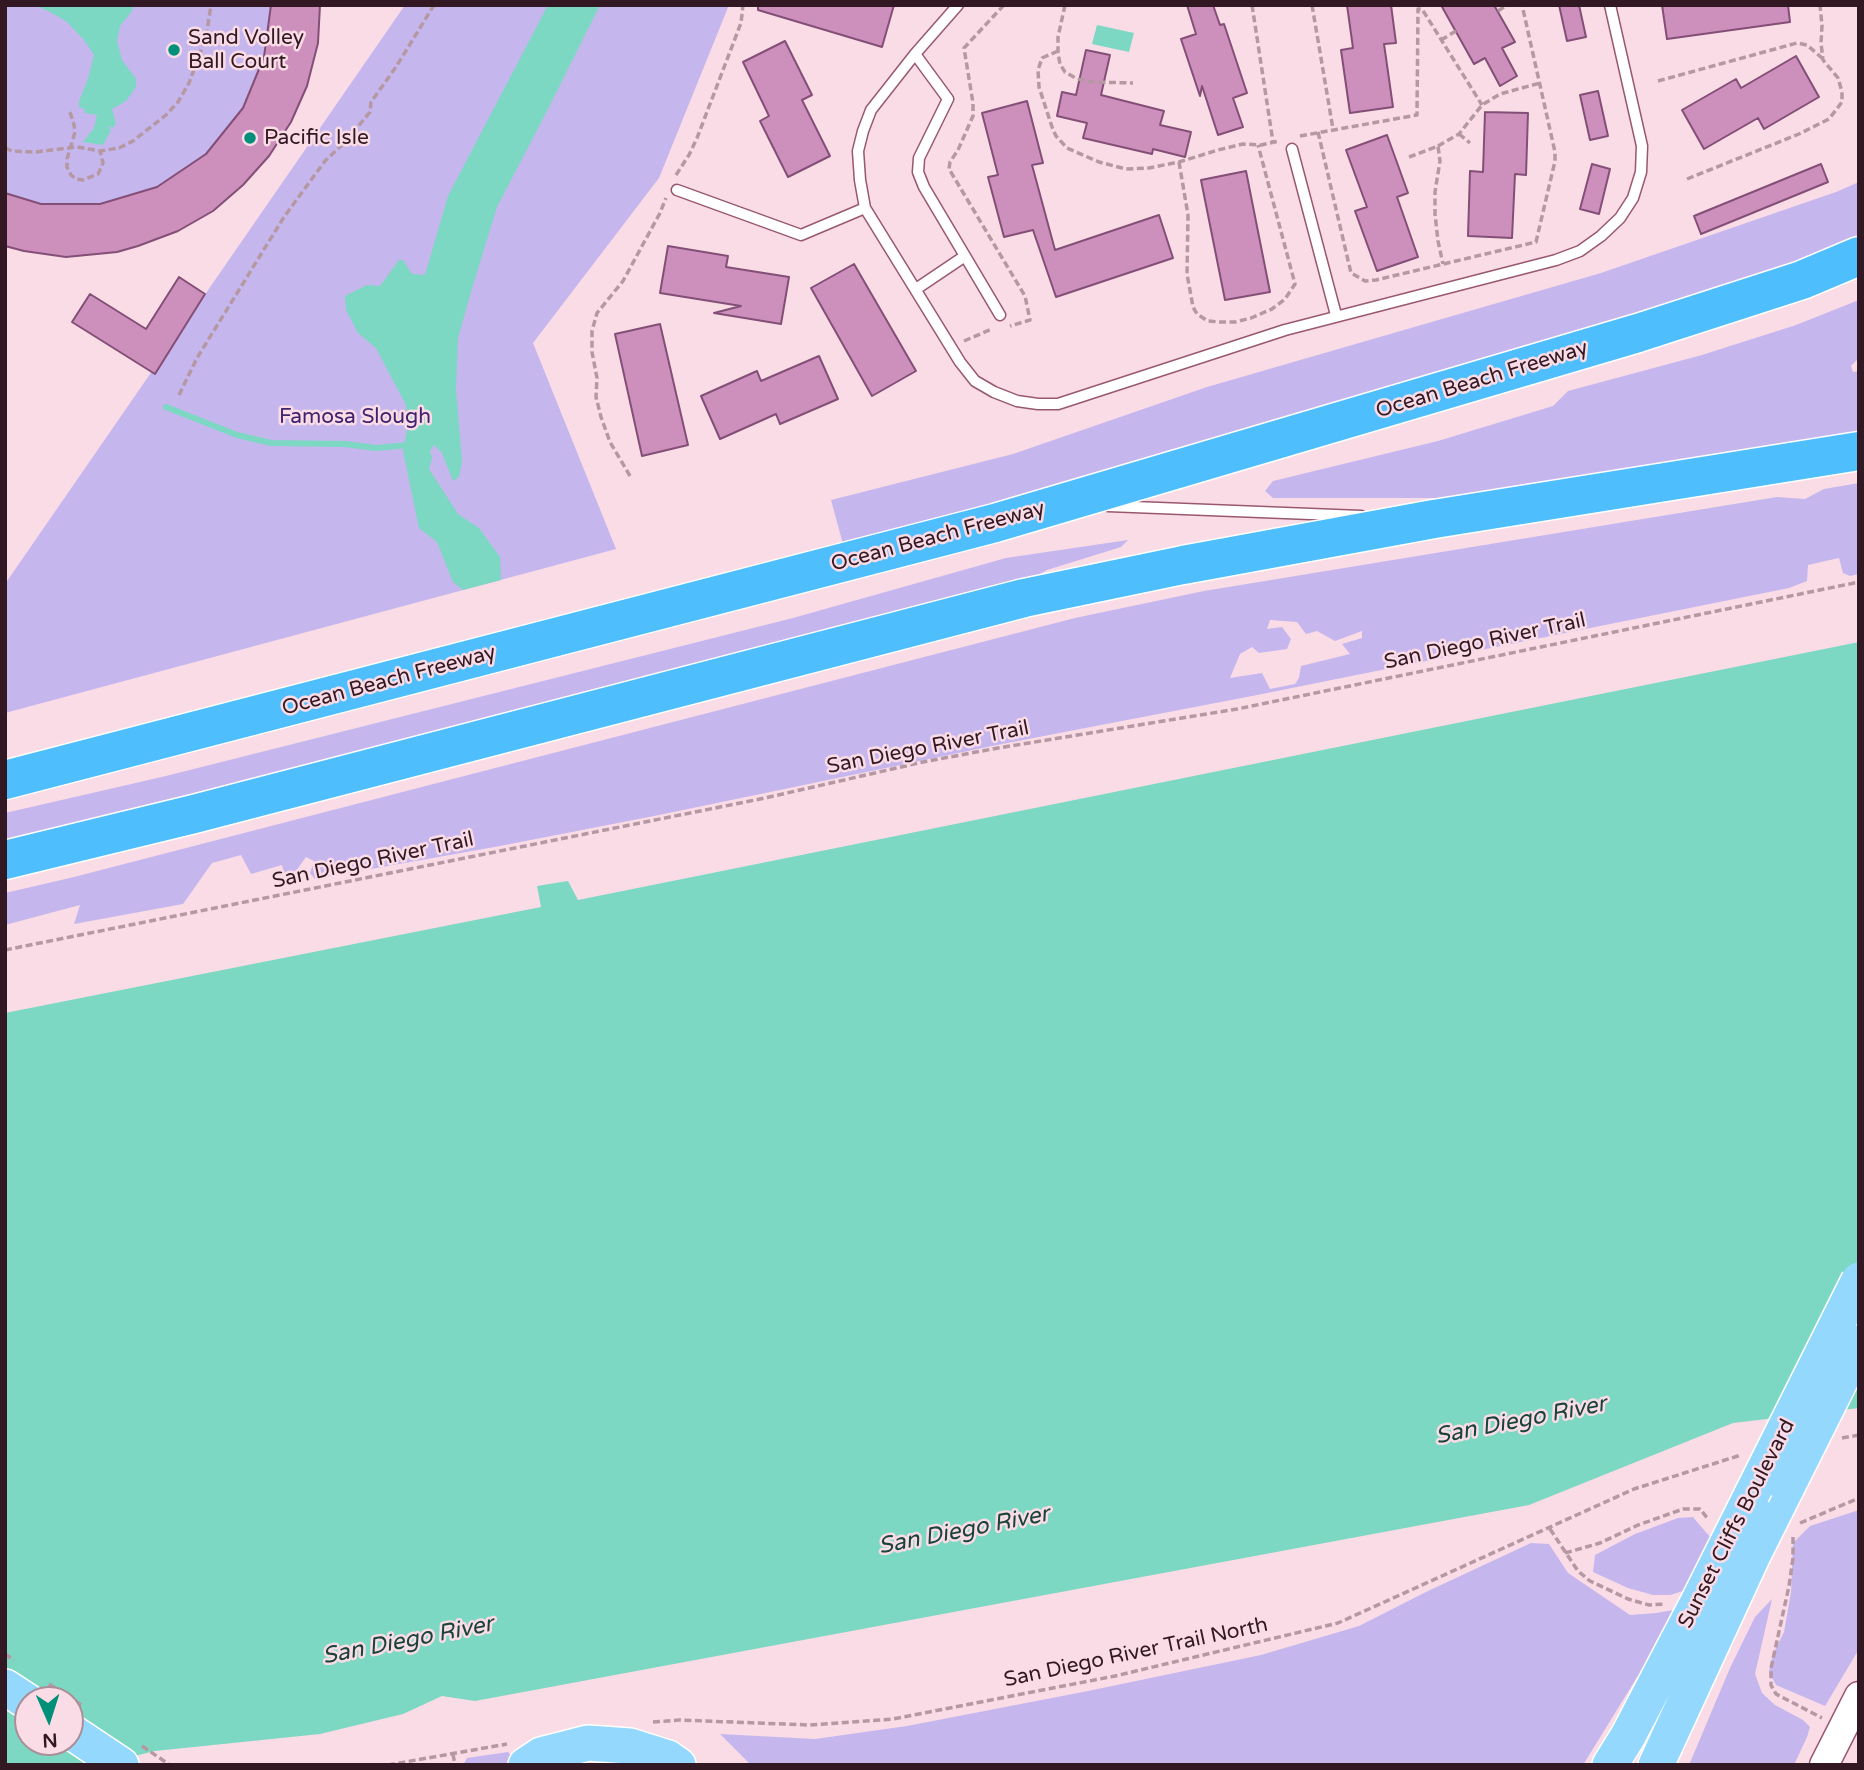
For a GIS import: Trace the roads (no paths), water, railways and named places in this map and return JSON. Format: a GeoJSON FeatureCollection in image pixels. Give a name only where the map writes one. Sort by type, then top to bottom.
{"type":"FeatureCollection","features":[{"type":"Feature","properties":{"kind":"highway","name":"Ocean Beach Freeway"},"geometry":{"type":"LineString","coordinates":[[5,780],[833,566],[1061,504],[1638,333],[1802,280],[1859,256]]}},
{"type":"Feature","properties":{"kind":"highway"},"geometry":{"type":"LineString","coordinates":[[5,860],[194,814],[1024,598],[1183,565],[1434,519],[1859,451]]}},
{"type":"Feature","properties":{"kind":"main road","name":"Sunset Cliffs Boulevard"},"geometry":{"type":"LineString","coordinates":[[1610,1765],[1628,1736],[1733,1534],[1859,1280]]}},
{"type":"Feature","properties":{"kind":"main road","name":"Sunset Cliffs Boulevard"},"geometry":{"type":"LineString","coordinates":[[1656,1765],[1753,1555],[1859,1343]]}},
{"type":"Feature","properties":{"kind":"main road"},"geometry":{"type":"LineString","coordinates":[[1668,1765],[1694,1686]]}},
{"type":"Feature","properties":{"kind":"main road"},"geometry":{"type":"LineString","coordinates":[[84,1740],[121,1765]]}},
{"type":"Feature","properties":{"kind":"main road"},"geometry":{"type":"LineString","coordinates":[[517,1754],[541,1755],[587,1743],[630,1746],[668,1758],[678,1765]]}},
{"type":"Feature","properties":{"kind":"street"},"geometry":{"type":"LineString","coordinates":[[1824,1765],[1859,1696]]}},
{"type":"Feature","properties":{"kind":"lane"},"geometry":{"type":"LineString","coordinates":[[958,5],[871,110],[858,151],[865,208],[951,348],[975,381],[1017,401],[1038,404],[1058,404],[1336,315],[1556,260],[1580,251],[1620,218],[1633,198],[1641,172],[1642,146],[1610,5]]}},
{"type":"Feature","properties":{"kind":"lane"},"geometry":{"type":"LineString","coordinates":[[915,54],[948,99],[919,158],[918,172],[1000,321]]}},
{"type":"Feature","properties":{"kind":"lane"},"geometry":{"type":"LineString","coordinates":[[1289,144],[1336,315]]}},
{"type":"Feature","properties":{"kind":"lane"},"geometry":{"type":"LineString","coordinates":[[672,189],[801,235],[865,208]]}},
{"type":"Feature","properties":{"kind":"lane"},"geometry":{"type":"LineString","coordinates":[[916,289],[965,256]]}},
{"type":"Feature","properties":{"kind":"lane"},"geometry":{"type":"LineString","coordinates":[[1061,504],[1434,519]]}},
{"type":"Feature","properties":{"kind":"water"},"geometry":{"type":"Polygon","coordinates":[[[34,5],[134,5],[120,26],[117,41],[122,60],[136,79],[136,87],[126,101],[112,109],[116,123],[113,128],[107,126],[111,130],[103,145],[83,142],[94,128],[97,115],[85,113],[84,109],[79,107],[94,55],[66,21],[34,5]]]}},
{"type":"Feature","properties":{"kind":"water"},"geometry":{"type":"Polygon","coordinates":[[[548,5],[600,5],[497,207],[473,285],[458,338],[456,389],[462,461],[459,477],[453,481],[442,453],[434,445],[430,451],[432,458],[429,469],[458,514],[479,528],[500,557],[501,580],[463,590],[453,582],[437,542],[419,528],[403,451],[408,425],[406,405],[376,348],[358,333],[346,310],[345,296],[367,285],[380,286],[399,260],[403,260],[412,274],[425,275],[448,196],[548,5]]]}},
{"type":"Feature","properties":{"kind":"water"},"geometry":{"type":"Polygon","coordinates":[[[1097,25],[1134,33],[1129,52],[1092,44],[1097,25]]]}},
{"type":"Feature","properties":{"kind":"water","name":"San Diego River"},"geometry":{"type":"Polygon","coordinates":[[[1859,642],[1859,1408],[1733,1423],[1529,1505],[475,1701],[442,1696],[403,1714],[320,1734],[155,1751],[98,1765],[5,1765],[5,1013],[541,907],[537,886],[568,881],[578,900],[1859,642]]]}},
{"type":"Feature","properties":{"kind":"waterway"},"geometry":{"type":"LineString","coordinates":[[166,407],[237,435],[271,443],[345,444],[376,448],[409,445]]}},
{"type":"Feature","properties":{"kind":"place","name":"Sand Volley Ball Court"},"geometry":{"type":"Point","coordinates":[174,50]}},
{"type":"Feature","properties":{"kind":"place","name":"Pacific Isle"},"geometry":{"type":"Point","coordinates":[250,138]}},
{"type":"Feature","properties":{"kind":"park label","name":"Famosa Slough"},"geometry":{"type":"Point","coordinates":[355,417]}}]}
